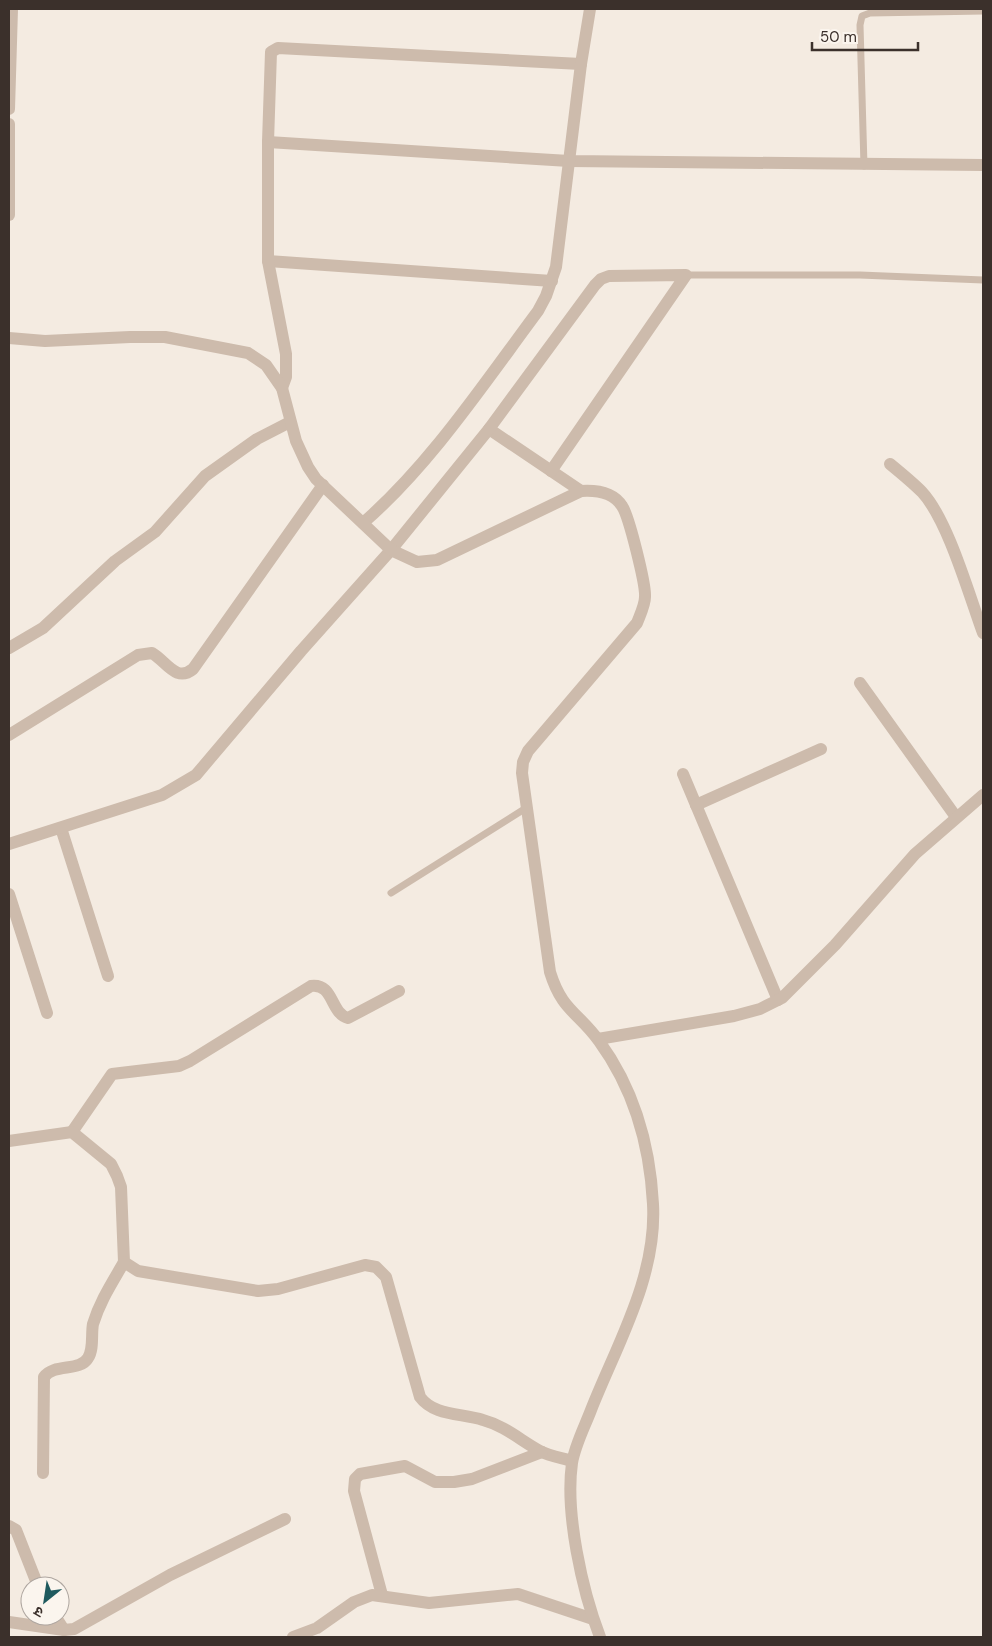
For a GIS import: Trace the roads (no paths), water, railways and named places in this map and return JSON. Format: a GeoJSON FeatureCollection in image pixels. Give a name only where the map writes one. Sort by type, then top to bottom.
{"type":"FeatureCollection","features":[{"type":"Feature","properties":{"kind":"street"},"geometry":{"type":"LineString","coordinates":[[9,109],[12,9]]}},
{"type":"Feature","properties":{"kind":"street"},"geometry":{"type":"LineString","coordinates":[[366,526],[414,474],[538,311],[552,281],[556,267],[581,64],[590,9]]}},
{"type":"Feature","properties":{"kind":"street"},"geometry":{"type":"LineString","coordinates":[[282,388],[286,377],[286,354],[268,261],[269,61],[271,52],[278,48],[581,64]]}},
{"type":"Feature","properties":{"kind":"street"},"geometry":{"type":"LineString","coordinates":[[9,124],[9,216]]}},
{"type":"Feature","properties":{"kind":"street"},"geometry":{"type":"LineString","coordinates":[[268,142],[569,161],[864,166],[983,165]]}},
{"type":"Feature","properties":{"kind":"street"},"geometry":{"type":"LineString","coordinates":[[268,261],[552,281]]}},
{"type":"Feature","properties":{"kind":"street"},"geometry":{"type":"LineString","coordinates":[[9,844],[162,795],[196,775],[489,428],[601,279],[609,276],[686,275]]}},
{"type":"Feature","properties":{"kind":"street"},"geometry":{"type":"LineString","coordinates":[[551,471],[686,275]]}},
{"type":"Feature","properties":{"kind":"street"},"geometry":{"type":"LineString","coordinates":[[9,338],[45,341],[130,336],[165,337],[248,353],[266,365],[282,388],[296,441],[308,468],[323,485],[388,547],[418,562],[437,560],[581,491],[598,490],[613,497],[623,506],[644,580],[645,598],[637,623],[528,751],[523,762],[522,773],[550,972],[561,1000],[598,1039],[615,1066],[636,1110],[645,1149],[653,1206],[651,1241],[641,1286],[572,1461],[570,1497],[572,1525],[593,1619],[600,1637]]}},
{"type":"Feature","properties":{"kind":"street"},"geometry":{"type":"LineString","coordinates":[[9,648],[43,628],[115,561],[155,532],[205,476],[257,439],[290,422]]}},
{"type":"Feature","properties":{"kind":"street"},"geometry":{"type":"LineString","coordinates":[[489,428],[581,491]]}},
{"type":"Feature","properties":{"kind":"street"},"geometry":{"type":"LineString","coordinates":[[890,464],[923,493],[935,510],[955,555],[983,633]]}},
{"type":"Feature","properties":{"kind":"street"},"geometry":{"type":"LineString","coordinates":[[9,735],[138,655],[152,653],[172,670],[181,675],[186,675],[193,669],[323,485]]}},
{"type":"Feature","properties":{"kind":"street"},"geometry":{"type":"LineString","coordinates":[[860,683],[956,817]]}},
{"type":"Feature","properties":{"kind":"street"},"geometry":{"type":"LineString","coordinates":[[696,805],[821,749]]}},
{"type":"Feature","properties":{"kind":"street"},"geometry":{"type":"LineString","coordinates":[[683,774],[778,1000]]}},
{"type":"Feature","properties":{"kind":"street"},"geometry":{"type":"LineString","coordinates":[[598,1039],[734,1016],[760,1009],[778,1000],[836,946],[915,854],[983,795]]}},
{"type":"Feature","properties":{"kind":"street"},"geometry":{"type":"LineString","coordinates":[[61,828],[108,976]]}},
{"type":"Feature","properties":{"kind":"street"},"geometry":{"type":"LineString","coordinates":[[9,894],[48,1012]]}},
{"type":"Feature","properties":{"kind":"street"},"geometry":{"type":"LineString","coordinates":[[9,1141],[72,1132],[112,1074],[179,1066],[311,986],[317,986],[326,990],[340,1013],[348,1018],[399,991]]}},
{"type":"Feature","properties":{"kind":"street"},"geometry":{"type":"LineString","coordinates":[[43,1472],[44,1377],[52,1370],[84,1362],[88,1358],[93,1326],[100,1301],[124,1262],[121,1187],[117,1176],[111,1164],[72,1132]]}},
{"type":"Feature","properties":{"kind":"street"},"geometry":{"type":"LineString","coordinates":[[124,1262],[138,1271],[258,1290],[278,1289],[365,1265],[376,1267],[386,1277],[420,1397],[426,1405],[436,1410],[481,1419],[498,1425],[542,1452],[572,1461]]}},
{"type":"Feature","properties":{"kind":"street"},"geometry":{"type":"LineString","coordinates":[[382,1595],[354,1491],[355,1478],[360,1474],[405,1466],[435,1482],[454,1482],[472,1479],[542,1452]]}},
{"type":"Feature","properties":{"kind":"street"},"geometry":{"type":"LineString","coordinates":[[9,1622],[64,1630],[84,1625],[170,1575],[285,1519]]}},
{"type":"Feature","properties":{"kind":"street"},"geometry":{"type":"LineString","coordinates":[[9,1526],[16,1530],[34,1576]]}},
{"type":"Feature","properties":{"kind":"street"},"geometry":{"type":"LineString","coordinates":[[293,1637],[317,1628],[361,1598],[382,1595],[429,1603],[518,1594],[593,1619]]}},
{"type":"Feature","properties":{"kind":"street"},"geometry":{"type":"LineString","coordinates":[[61,1626],[64,1630]]}},
{"type":"Feature","properties":{"kind":"lane"},"geometry":{"type":"LineString","coordinates":[[864,166],[860,25],[862,16],[870,13],[911,10],[983,11]]}},
{"type":"Feature","properties":{"kind":"lane"},"geometry":{"type":"LineString","coordinates":[[686,275],[860,275],[983,280]]}},
{"type":"Feature","properties":{"kind":"lane"},"geometry":{"type":"LineString","coordinates":[[391,893],[526,808]]}}]}
